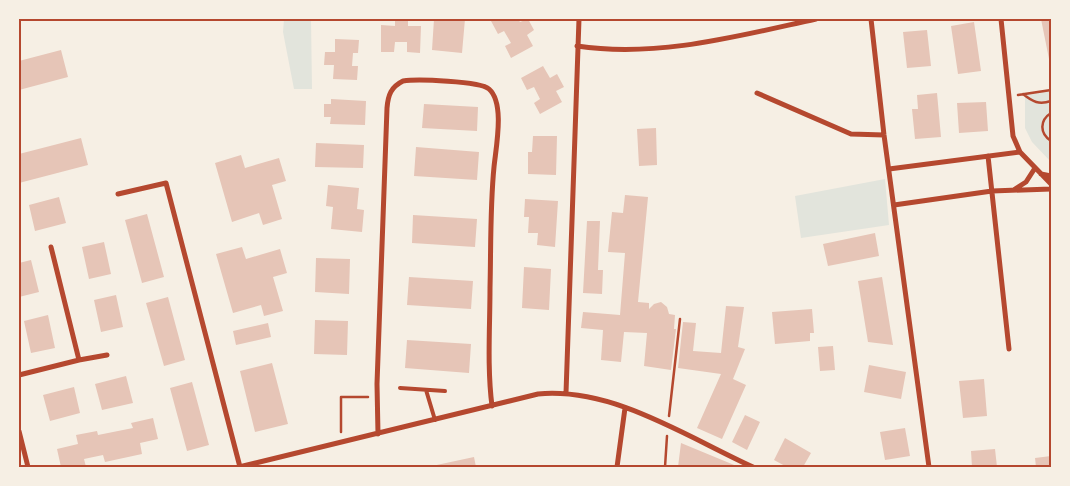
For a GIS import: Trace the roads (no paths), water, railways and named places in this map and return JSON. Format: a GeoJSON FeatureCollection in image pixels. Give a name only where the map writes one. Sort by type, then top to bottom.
{"type":"FeatureCollection","features":[{"type":"Feature","properties":{"kind":"street"},"geometry":{"type":"LineString","coordinates":[[566,393],[579,19]]}},
{"type":"Feature","properties":{"kind":"street"},"geometry":{"type":"LineString","coordinates":[[577,46],[612,50],[681,47],[816,19]]}},
{"type":"Feature","properties":{"kind":"street"},"geometry":{"type":"LineString","coordinates":[[871,19],[884,135],[929,467]]}},
{"type":"Feature","properties":{"kind":"street"},"geometry":{"type":"LineString","coordinates":[[1001,19],[1013,136],[1020,152],[1051,184]]}},
{"type":"Feature","properties":{"kind":"street"},"geometry":{"type":"LineString","coordinates":[[378,434],[377,398],[381,229],[388,94],[396,84],[403,81],[476,84],[489,88],[496,100],[497,118],[491,211],[489,364],[492,406]]}},
{"type":"Feature","properties":{"kind":"street"},"geometry":{"type":"LineString","coordinates":[[757,93],[851,134],[884,135]]}},
{"type":"Feature","properties":{"kind":"street"},"geometry":{"type":"LineString","coordinates":[[889,169],[1020,152]]}},
{"type":"Feature","properties":{"kind":"street"},"geometry":{"type":"LineString","coordinates":[[988,156],[1009,349]]}},
{"type":"Feature","properties":{"kind":"street"},"geometry":{"type":"LineString","coordinates":[[1015,189],[1026,182],[1035,168]]}},
{"type":"Feature","properties":{"kind":"street"},"geometry":{"type":"LineString","coordinates":[[1041,174],[1051,176]]}},
{"type":"Feature","properties":{"kind":"street"},"geometry":{"type":"LineString","coordinates":[[118,194],[166,183],[239,467],[538,394],[566,393],[605,401],[625,408],[753,467]]}},
{"type":"Feature","properties":{"kind":"street"},"geometry":{"type":"LineString","coordinates":[[894,205],[992,191],[1015,189],[1025,191],[1051,188]]}},
{"type":"Feature","properties":{"kind":"street"},"geometry":{"type":"LineString","coordinates":[[51,247],[79,360]]}},
{"type":"Feature","properties":{"kind":"street"},"geometry":{"type":"LineString","coordinates":[[19,375],[107,355]]}},
{"type":"Feature","properties":{"kind":"street"},"geometry":{"type":"LineString","coordinates":[[617,467],[625,408]]}},
{"type":"Feature","properties":{"kind":"street"},"geometry":{"type":"LineString","coordinates":[[19,431],[28,467]]}},
{"type":"Feature","properties":{"kind":"lane"},"geometry":{"type":"LineString","coordinates":[[400,388],[445,391]]}},
{"type":"Feature","properties":{"kind":"lane"},"geometry":{"type":"LineString","coordinates":[[426,390],[435,420]]}}]}
